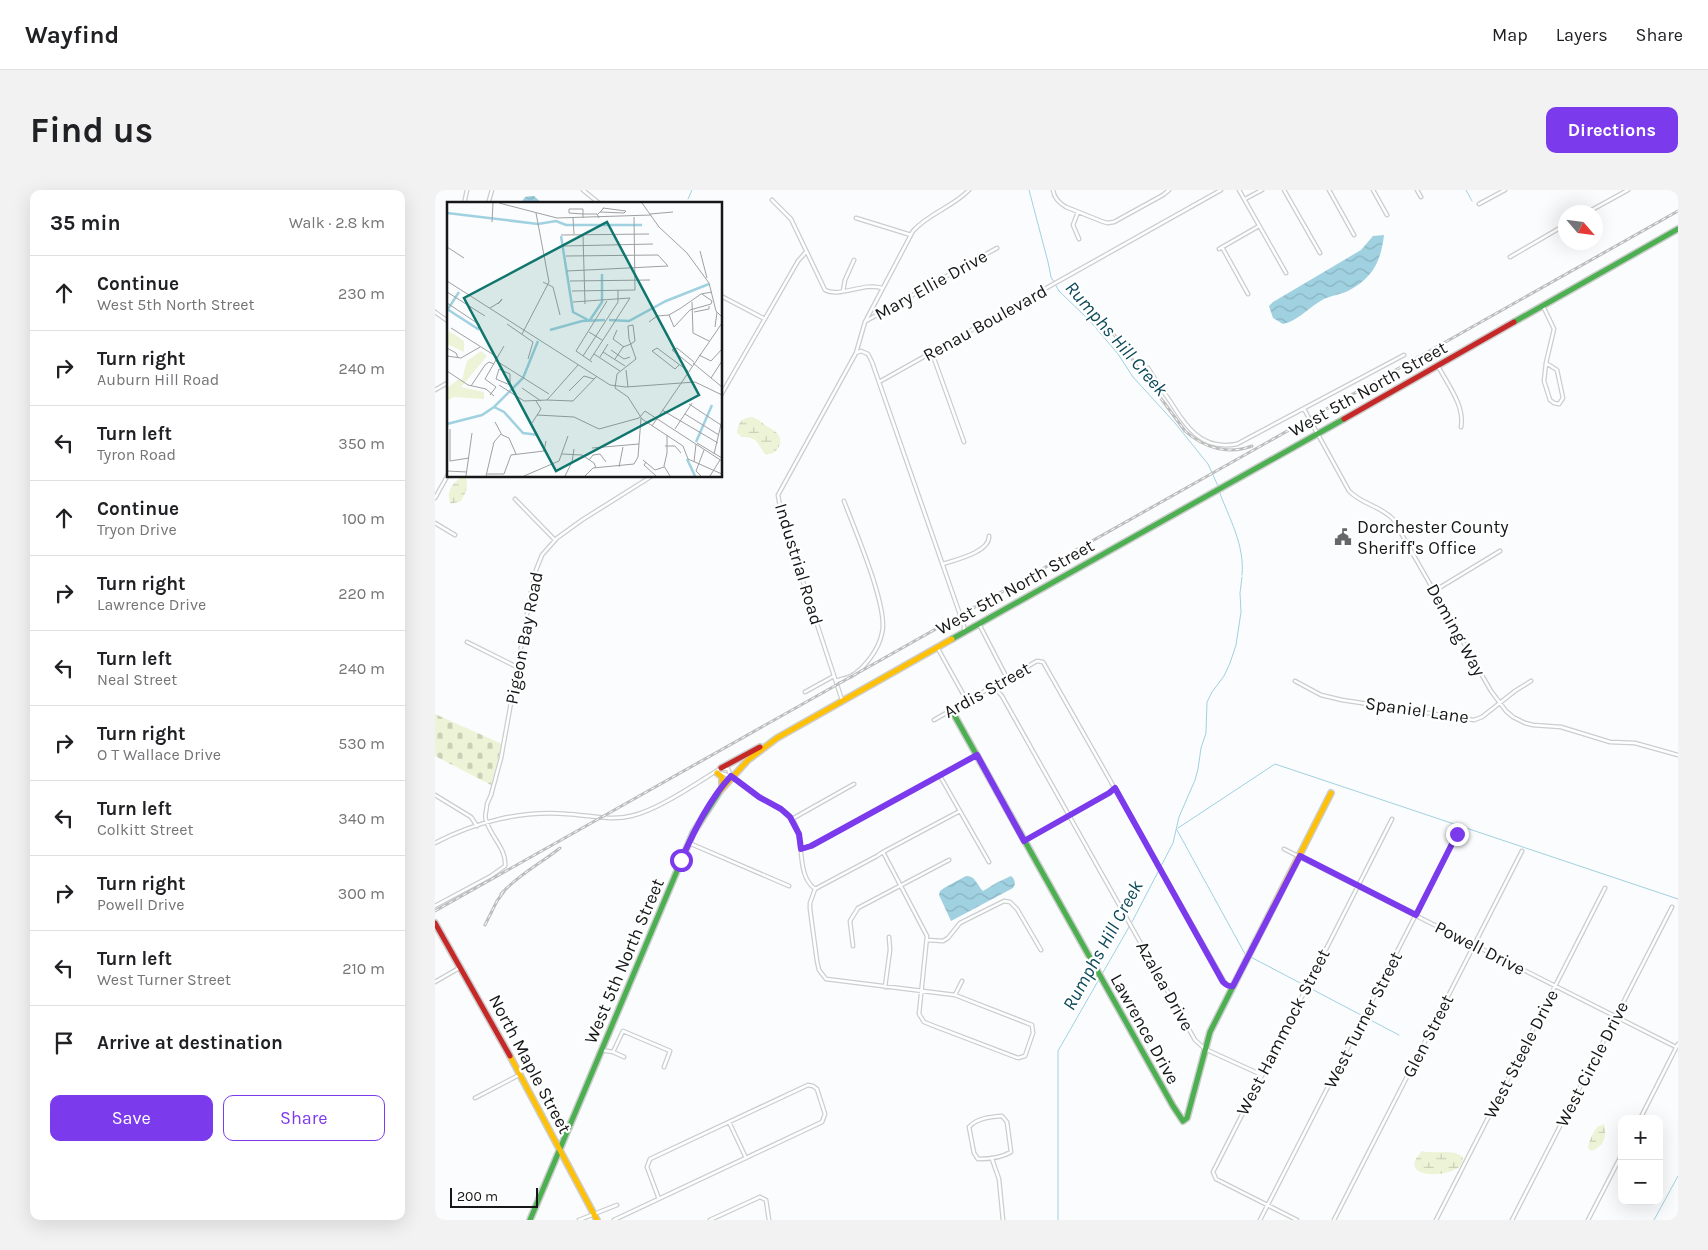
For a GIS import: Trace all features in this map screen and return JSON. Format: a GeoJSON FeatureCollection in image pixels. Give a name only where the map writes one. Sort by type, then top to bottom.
{"type":"FeatureCollection","features":[{"type":"Feature","properties":{"kind":"main road","name":"West 5th North Street"},"geometry":{"type":"LineString","coordinates":[[530,1220],[689,843],[705,811],[722,786],[762,748],[794,727],[1678,230]]}},
{"type":"Feature","properties":{"kind":"main road","name":"Lawrence Drive"},"geometry":{"type":"LineString","coordinates":[[952,711],[1181,1120],[1186,1120],[1205,1049]]}},
{"type":"Feature","properties":{"kind":"main road"},"geometry":{"type":"LineString","coordinates":[[721,768],[756,748],[762,748]]}},
{"type":"Feature","properties":{"kind":"main road"},"geometry":{"type":"LineString","coordinates":[[717,773],[722,777],[722,786]]}},
{"type":"Feature","properties":{"kind":"main road"},"geometry":{"type":"LineString","coordinates":[[1205,1049],[1210,1032],[1331,793]]}},
{"type":"Feature","properties":{"kind":"main road","name":"North Maple Street"},"geometry":{"type":"LineString","coordinates":[[435,923],[521,1074],[597,1220]]}},
{"type":"Feature","properties":{"kind":"street"},"geometry":{"type":"LineString","coordinates":[[583,190],[598,202]]}},
{"type":"Feature","properties":{"kind":"street","name":"Industrial Road"},"geometry":{"type":"LineString","coordinates":[[842,700],[782,518],[778,496],[856,353],[865,322],[911,235],[921,222],[955,202],[969,190]]}},
{"type":"Feature","properties":{"kind":"street"},"geometry":{"type":"LineString","coordinates":[[1053,190],[1055,198],[1060,204],[1107,223],[1114,222],[1169,190]]}},
{"type":"Feature","properties":{"kind":"street","name":"Renau Boulevard"},"geometry":{"type":"LineString","coordinates":[[879,382],[1221,190]]}},
{"type":"Feature","properties":{"kind":"street"},"geometry":{"type":"LineString","coordinates":[[1239,190],[1286,273]]}},
{"type":"Feature","properties":{"kind":"street"},"geometry":{"type":"LineString","coordinates":[[1245,200],[1262,190]]}},
{"type":"Feature","properties":{"kind":"street"},"geometry":{"type":"LineString","coordinates":[[1285,190],[1321,253]]}},
{"type":"Feature","properties":{"kind":"street"},"geometry":{"type":"LineString","coordinates":[[1329,190],[1354,235]]}},
{"type":"Feature","properties":{"kind":"street"},"geometry":{"type":"LineString","coordinates":[[1373,190],[1387,215]]}},
{"type":"Feature","properties":{"kind":"street"},"geometry":{"type":"LineString","coordinates":[[1417,190],[1421,197]]}},
{"type":"Feature","properties":{"kind":"street"},"geometry":{"type":"LineString","coordinates":[[1479,204],[1505,190]]}},
{"type":"Feature","properties":{"kind":"street"},"geometry":{"type":"LineString","coordinates":[[1601,205],[1628,190]]}},
{"type":"Feature","properties":{"kind":"street"},"geometry":{"type":"LineString","coordinates":[[772,200],[791,219],[825,290],[831,292],[843,291],[870,286],[882,288]]}},
{"type":"Feature","properties":{"kind":"street"},"geometry":{"type":"LineString","coordinates":[[1078,212],[1073,225],[1079,239]]}},
{"type":"Feature","properties":{"kind":"street"},"geometry":{"type":"LineString","coordinates":[[856,218],[911,235]]}},
{"type":"Feature","properties":{"kind":"street"},"geometry":{"type":"LineString","coordinates":[[1248,294],[1220,248],[1259,226]]}},
{"type":"Feature","properties":{"kind":"street"},"geometry":{"type":"LineString","coordinates":[[1510,257],[1558,229]]}},
{"type":"Feature","properties":{"kind":"street","name":"Mary Ellie Drive"},"geometry":{"type":"LineString","coordinates":[[865,322],[997,248]]}},
{"type":"Feature","properties":{"kind":"street"},"geometry":{"type":"LineString","coordinates":[[723,392],[799,258],[806,252]]}},
{"type":"Feature","properties":{"kind":"street"},"geometry":{"type":"LineString","coordinates":[[843,291],[853,260]]}},
{"type":"Feature","properties":{"kind":"street"},"geometry":{"type":"LineString","coordinates":[[723,297],[765,319]]}},
{"type":"Feature","properties":{"kind":"street"},"geometry":{"type":"LineString","coordinates":[[1543,306],[1554,329],[1545,363],[1545,381],[1547,392],[1552,402],[1559,404],[1563,398],[1557,370],[1545,363]]}},
{"type":"Feature","properties":{"kind":"street"},"geometry":{"type":"LineString","coordinates":[[435,312],[447,321]]}},
{"type":"Feature","properties":{"kind":"street"},"geometry":{"type":"LineString","coordinates":[[856,353],[861,351],[868,354],[879,382],[943,564],[964,626],[964,632]]}},
{"type":"Feature","properties":{"kind":"street"},"geometry":{"type":"LineString","coordinates":[[932,353],[964,442]]}},
{"type":"Feature","properties":{"kind":"street"},"geometry":{"type":"LineString","coordinates":[[1148,368],[1189,430],[1199,438],[1225,447],[1237,444],[1404,355]]}},
{"type":"Feature","properties":{"kind":"street"},"geometry":{"type":"LineString","coordinates":[[1438,366],[1462,414],[1461,427]]}},
{"type":"Feature","properties":{"kind":"street"},"geometry":{"type":"LineString","coordinates":[[435,390],[447,383]]}},
{"type":"Feature","properties":{"kind":"street","name":"Deming Way"},"geometry":{"type":"LineString","coordinates":[[1304,409],[1349,491],[1361,501],[1385,511],[1393,519],[1491,691],[1499,703],[1513,717],[1533,725],[1561,727],[1610,742],[1641,745],[1678,755]]}},
{"type":"Feature","properties":{"kind":"street"},"geometry":{"type":"LineString","coordinates":[[435,498],[447,477]]}},
{"type":"Feature","properties":{"kind":"street","name":"Pigeon Bay Road"},"geometry":{"type":"LineString","coordinates":[[487,823],[485,816],[487,804],[501,758],[536,570],[545,551],[555,540],[582,520],[649,478]]}},
{"type":"Feature","properties":{"kind":"street"},"geometry":{"type":"LineString","coordinates":[[515,499],[555,540]]}},
{"type":"Feature","properties":{"kind":"street"},"geometry":{"type":"LineString","coordinates":[[836,681],[851,676],[864,666],[883,633],[881,608],[877,594],[844,501]]}},
{"type":"Feature","properties":{"kind":"street"},"geometry":{"type":"LineString","coordinates":[[435,524],[455,535]]}},
{"type":"Feature","properties":{"kind":"street"},"geometry":{"type":"LineString","coordinates":[[943,564],[973,554],[987,544],[989,536]]}},
{"type":"Feature","properties":{"kind":"street"},"geometry":{"type":"LineString","coordinates":[[1433,589],[1447,583],[1500,552]]}},
{"type":"Feature","properties":{"kind":"street"},"geometry":{"type":"LineString","coordinates":[[979,624],[1007,678]]}},
{"type":"Feature","properties":{"kind":"street"},"geometry":{"type":"LineString","coordinates":[[467,642],[517,667]]}},
{"type":"Feature","properties":{"kind":"street"},"geometry":{"type":"LineString","coordinates":[[937,647],[967,701]]}},
{"type":"Feature","properties":{"kind":"street","name":"Ardis Street"},"geometry":{"type":"LineString","coordinates":[[935,720],[1007,678],[1039,661],[1043,662],[1115,788]]}},
{"type":"Feature","properties":{"kind":"street"},"geometry":{"type":"LineString","coordinates":[[805,692],[834,676]]}},
{"type":"Feature","properties":{"kind":"street","name":"Spaniel Lane"},"geometry":{"type":"LineString","coordinates":[[1295,681],[1321,695],[1330,697],[1474,720],[1482,717],[1531,681]]}},
{"type":"Feature","properties":{"kind":"street","name":"Azalea Drive"},"geometry":{"type":"LineString","coordinates":[[993,686],[1002,696],[1193,1036],[1205,1049],[1261,1075]]}},
{"type":"Feature","properties":{"kind":"street"},"geometry":{"type":"LineString","coordinates":[[801,849],[811,846],[878,811],[896,799],[977,755]]}},
{"type":"Feature","properties":{"kind":"street"},"geometry":{"type":"LineString","coordinates":[[435,844],[477,826],[508,817],[543,813],[630,817],[652,808],[721,768],[728,769],[731,776]]}},
{"type":"Feature","properties":{"kind":"street"},"geometry":{"type":"LineString","coordinates":[[708,776],[717,773],[731,776],[759,797],[781,809],[792,819],[799,834],[805,876],[815,889]]}},
{"type":"Feature","properties":{"kind":"street"},"geometry":{"type":"LineString","coordinates":[[939,776],[989,862]]}},
{"type":"Feature","properties":{"kind":"street"},"geometry":{"type":"LineString","coordinates":[[792,819],[855,784]]}},
{"type":"Feature","properties":{"kind":"street"},"geometry":{"type":"LineString","coordinates":[[1024,841],[1115,788],[1223,982],[1227,986],[1233,986]]}},
{"type":"Feature","properties":{"kind":"street"},"geometry":{"type":"LineString","coordinates":[[435,795],[471,817],[477,826]]}},
{"type":"Feature","properties":{"kind":"street"},"geometry":{"type":"LineString","coordinates":[[883,852],[926,933],[927,940],[921,991],[919,1014],[924,1022],[1019,1058],[1025,1056],[1033,1033],[1032,1026],[955,995],[921,991],[885,986],[831,980],[821,977],[809,910],[815,889],[883,852],[960,811]]}},
{"type":"Feature","properties":{"kind":"street","name":"West Hammock Street"},"geometry":{"type":"LineString","coordinates":[[1268,1205],[1216,1179],[1213,1172],[1359,886],[1391,819]]}},
{"type":"Feature","properties":{"kind":"street"},"geometry":{"type":"LineString","coordinates":[[435,906],[491,876],[505,866],[506,858],[487,823]]}},
{"type":"Feature","properties":{"kind":"street","name":"West Turner Street"},"geometry":{"type":"LineString","coordinates":[[1260,1220],[1457,834]]}},
{"type":"Feature","properties":{"kind":"street"},"geometry":{"type":"LineString","coordinates":[[689,843],[789,886]]}},
{"type":"Feature","properties":{"kind":"street","name":"Powell Drive"},"geometry":{"type":"LineString","coordinates":[[1284,849],[1677,1046]]}},
{"type":"Feature","properties":{"kind":"street","name":"Glen Street"},"geometry":{"type":"LineString","coordinates":[[1334,1220],[1522,851]]}},
{"type":"Feature","properties":{"kind":"street"},"geometry":{"type":"LineString","coordinates":[[853,946],[850,921],[858,908],[949,860]]}},
{"type":"Feature","properties":{"kind":"street","name":"West Steele Drive"},"geometry":{"type":"LineString","coordinates":[[1436,1220],[1605,888]]}},
{"type":"Feature","properties":{"kind":"street"},"geometry":{"type":"LineString","coordinates":[[927,940],[943,941],[960,924],[1004,901],[1011,902],[1017,909],[1041,950]]}},
{"type":"Feature","properties":{"kind":"street","name":"West Circle Drive"},"geometry":{"type":"LineString","coordinates":[[1512,1220],[1672,908]]}},
{"type":"Feature","properties":{"kind":"street"},"geometry":{"type":"LineString","coordinates":[[885,986],[890,950],[889,938]]}},
{"type":"Feature","properties":{"kind":"street"},"geometry":{"type":"LineString","coordinates":[[435,982],[461,967]]}},
{"type":"Feature","properties":{"kind":"street"},"geometry":{"type":"LineString","coordinates":[[955,995],[962,981]]}},
{"type":"Feature","properties":{"kind":"street"},"geometry":{"type":"LineString","coordinates":[[613,1052],[623,1031],[670,1051],[664,1067]]}},
{"type":"Feature","properties":{"kind":"street"},"geometry":{"type":"LineString","coordinates":[[1642,1115],[1677,1046]]}},
{"type":"Feature","properties":{"kind":"street"},"geometry":{"type":"LineString","coordinates":[[601,1050],[613,1052],[624,1057]]}},
{"type":"Feature","properties":{"kind":"street"},"geometry":{"type":"LineString","coordinates":[[475,1098],[521,1074]]}},
{"type":"Feature","properties":{"kind":"street"},"geometry":{"type":"LineString","coordinates":[[614,1220],[823,1122],[825,1114],[817,1089],[808,1085],[653,1158],[648,1162],[648,1171],[659,1198]]}},
{"type":"Feature","properties":{"kind":"street"},"geometry":{"type":"LineString","coordinates":[[1002,1116],[1007,1122],[1011,1152],[992,1159],[978,1159],[974,1153],[969,1127],[973,1122],[1002,1116]]}},
{"type":"Feature","properties":{"kind":"street"},"geometry":{"type":"LineString","coordinates":[[729,1122],[746,1158]]}},
{"type":"Feature","properties":{"kind":"street"},"geometry":{"type":"LineString","coordinates":[[992,1159],[999,1179],[1003,1220]]}},
{"type":"Feature","properties":{"kind":"street"},"geometry":{"type":"LineString","coordinates":[[1588,1220],[1619,1160]]}},
{"type":"Feature","properties":{"kind":"street"},"geometry":{"type":"LineString","coordinates":[[711,1220],[758,1197],[766,1200],[769,1220]]}},
{"type":"Feature","properties":{"kind":"street"},"geometry":{"type":"LineString","coordinates":[[579,1220],[617,1205]]}},
{"type":"Feature","properties":{"kind":"street"},"geometry":{"type":"LineString","coordinates":[[1268,1205],[1297,1220]]}},
{"type":"Feature","properties":{"kind":"green space"},"geometry":{"type":"Polygon","coordinates":[[[752,417],[775,431],[780,437],[780,444],[777,450],[765,454],[754,439],[742,437],[737,433],[741,422],[752,417]]]}},
{"type":"Feature","properties":{"kind":"green space"},"geometry":{"type":"Polygon","coordinates":[[[461,478],[466,478],[467,487],[461,501],[451,504],[449,492],[455,482],[461,478]]]}},
{"type":"Feature","properties":{"kind":"green space"},"geometry":{"type":"Polygon","coordinates":[[[435,714],[502,744],[491,785],[435,756],[435,714]]]}},
{"type":"Feature","properties":{"kind":"green space"},"geometry":{"type":"Polygon","coordinates":[[[1604,1124],[1605,1137],[1602,1144],[1591,1151],[1588,1148],[1591,1137],[1597,1127],[1604,1124]]]}},
{"type":"Feature","properties":{"kind":"green space"},"geometry":{"type":"Polygon","coordinates":[[[1422,1151],[1448,1152],[1463,1157],[1459,1167],[1451,1171],[1434,1174],[1425,1173],[1418,1171],[1415,1166],[1416,1160],[1422,1151]]]}},
{"type":"Feature","properties":{"kind":"water"},"geometry":{"type":"Polygon","coordinates":[[[534,196],[541,202],[521,202],[525,197],[534,196]]]}},
{"type":"Feature","properties":{"kind":"water"},"geometry":{"type":"Polygon","coordinates":[[[1384,235],[1378,261],[1370,274],[1357,286],[1322,300],[1288,323],[1283,324],[1273,318],[1269,306],[1273,302],[1361,250],[1373,236],[1384,235]]]}},
{"type":"Feature","properties":{"kind":"water"},"geometry":{"type":"Polygon","coordinates":[[[966,876],[972,877],[983,891],[1011,876],[1015,885],[1013,888],[951,921],[939,895],[940,891],[966,876]]]}},
{"type":"Feature","properties":{"kind":"waterway"},"geometry":{"type":"LineString","coordinates":[[688,199],[692,190]]}},
{"type":"Feature","properties":{"kind":"waterway","name":"Rumphs Hill Creek"},"geometry":{"type":"LineString","coordinates":[[1029,190],[1051,277],[1059,291],[1090,321],[1118,354],[1133,377],[1175,423],[1208,464],[1218,486]]}},
{"type":"Feature","properties":{"kind":"waterway"},"geometry":{"type":"LineString","coordinates":[[1466,190],[1472,201]]}},
{"type":"Feature","properties":{"kind":"waterway","name":"Rumphs Hill Creek"},"geometry":{"type":"LineString","coordinates":[[1219,491],[1239,542],[1242,575]]}},
{"type":"Feature","properties":{"kind":"waterway","name":"Rumphs Hill Creek"},"geometry":{"type":"LineString","coordinates":[[1058,1220],[1058,1051],[1133,920],[1173,843],[1179,817],[1198,769],[1201,748],[1206,733],[1207,702],[1224,676],[1236,645],[1241,612],[1240,593],[1242,577]]}},
{"type":"Feature","properties":{"kind":"waterway"},"geometry":{"type":"LineString","coordinates":[[1178,828],[1275,764],[1678,899]]}},
{"type":"Feature","properties":{"kind":"waterway"},"geometry":{"type":"LineString","coordinates":[[1177,830],[1245,954],[1399,1035]]}},
{"type":"Feature","properties":{"kind":"waterway"},"geometry":{"type":"LineString","coordinates":[[1654,1220],[1678,1176]]}},
{"type":"Feature","properties":{"kind":"railway"},"geometry":{"type":"LineString","coordinates":[[435,911],[1678,211]]}},
{"type":"Feature","properties":{"kind":"railway"},"geometry":{"type":"LineString","coordinates":[[1104,321],[1185,431],[1192,437],[1208,446],[1225,450],[1243,449],[1252,446]]}},
{"type":"Feature","properties":{"kind":"railway"},"geometry":{"type":"LineString","coordinates":[[501,894],[522,875],[560,848]]}},
{"type":"Feature","properties":{"kind":"railway"},"geometry":{"type":"LineString","coordinates":[[485,925],[505,890]]}},
{"type":"Feature","properties":{"kind":"traffic: fast"},"geometry":{"type":"LineString","coordinates":[[1514,322],[1678,229]]}},
{"type":"Feature","properties":{"kind":"traffic: fast"},"geometry":{"type":"LineString","coordinates":[[952,639],[1344,419]]}},
{"type":"Feature","properties":{"kind":"traffic: fast"},"geometry":{"type":"LineString","coordinates":[[952,711],[1183,1121],[1187,1118],[1210,1032],[1256,941]]}},
{"type":"Feature","properties":{"kind":"traffic: fast"},"geometry":{"type":"LineString","coordinates":[[530,1220],[693,833],[720,791]]}},
{"type":"Feature","properties":{"kind":"traffic: slow"},"geometry":{"type":"LineString","coordinates":[[720,791],[748,760],[777,738],[952,639]]}},
{"type":"Feature","properties":{"kind":"traffic: slow"},"geometry":{"type":"LineString","coordinates":[[717,773],[722,777],[722,786]]}},
{"type":"Feature","properties":{"kind":"traffic: slow"},"geometry":{"type":"LineString","coordinates":[[1256,941],[1331,793]]}},
{"type":"Feature","properties":{"kind":"traffic: slow"},"geometry":{"type":"LineString","coordinates":[[510,1056],[597,1220]]}},
{"type":"Feature","properties":{"kind":"traffic: jam"},"geometry":{"type":"LineString","coordinates":[[1344,419],[1514,322]]}},
{"type":"Feature","properties":{"kind":"traffic: jam"},"geometry":{"type":"LineString","coordinates":[[721,768],[760,747]]}},
{"type":"Feature","properties":{"kind":"traffic: jam"},"geometry":{"type":"LineString","coordinates":[[435,923],[510,1056]]}},
{"type":"Feature","properties":{"kind":"place","name":"Dorchester County Sheriff's Office"},"geometry":{"type":"Point","coordinates":[1343,537]}},
{"type":"Feature","properties":{"kind":"route"},"geometry":{"type":"LineString","coordinates":[[681,860],[705,811],[731,776],[790,817],[799,834],[801,849],[807,848],[878,811],[896,799],[977,755],[1024,841],[1115,788],[1223,982],[1227,986],[1233,986],[1300,856],[1416,915],[1457,834]]}}]}
